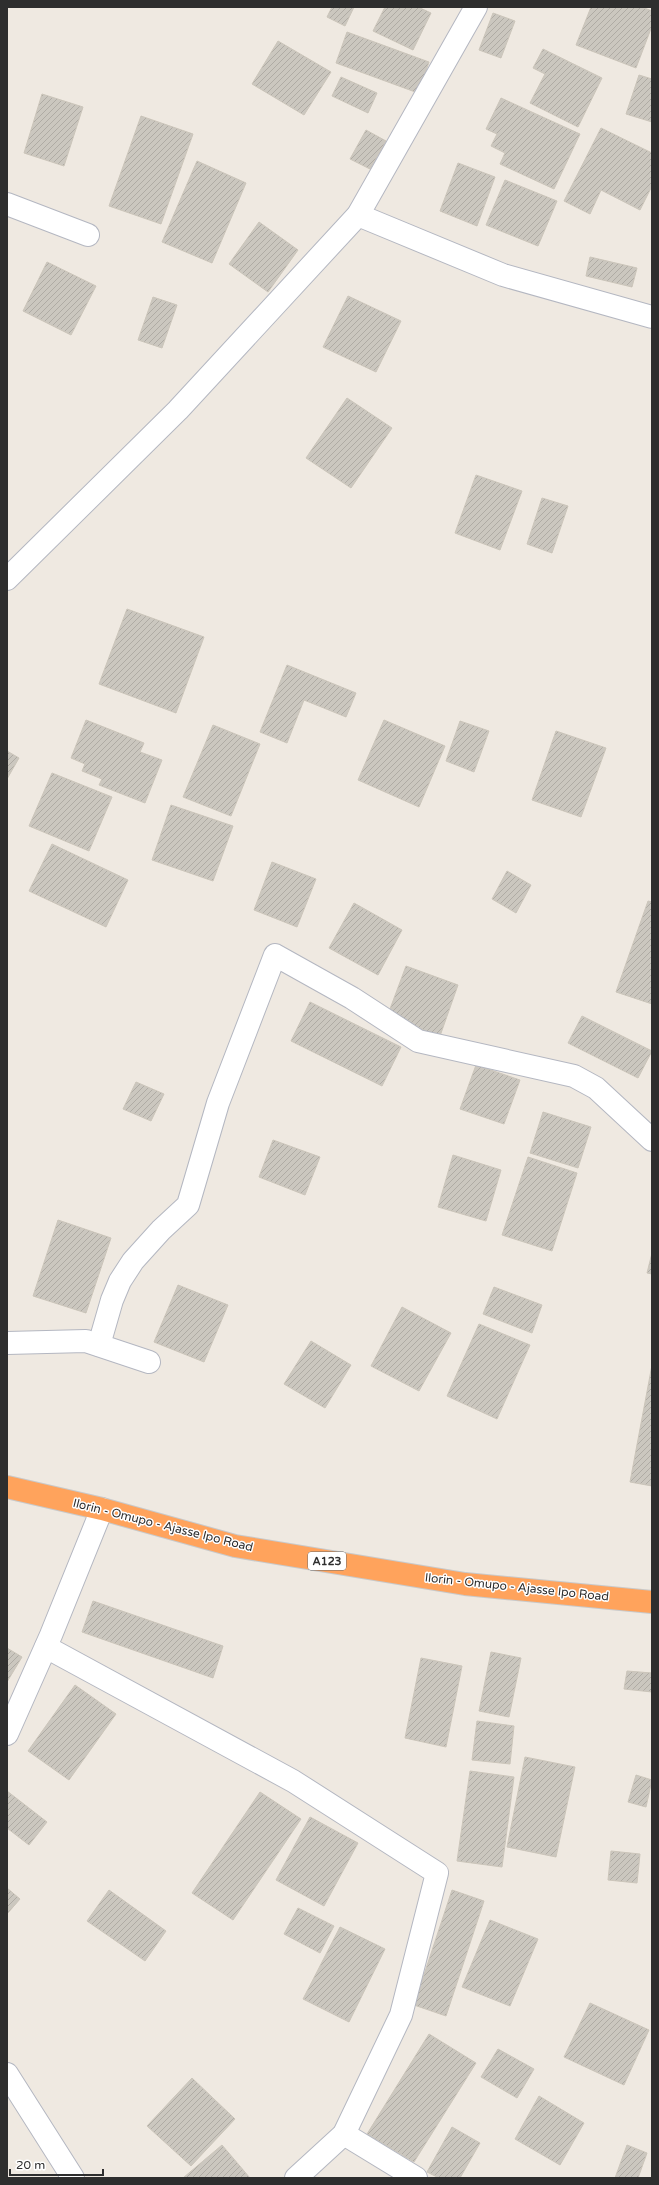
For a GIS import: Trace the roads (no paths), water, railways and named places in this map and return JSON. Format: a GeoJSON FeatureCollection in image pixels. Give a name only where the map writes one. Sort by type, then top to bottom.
{"type":"FeatureCollection","features":[{"type":"Feature","properties":{"kind":"highway","name":"Ilorin - Omupo - Ajasse Ipo Road"},"geometry":{"type":"LineString","coordinates":[[7,1487],[102,1509],[235,1546],[466,1584],[652,1602]]}},
{"type":"Feature","properties":{"kind":"street"},"geometry":{"type":"LineString","coordinates":[[7,579],[178,410],[358,215],[476,7]]}},
{"type":"Feature","properties":{"kind":"street"},"geometry":{"type":"LineString","coordinates":[[7,204],[88,235]]}},
{"type":"Feature","properties":{"kind":"street"},"geometry":{"type":"LineString","coordinates":[[358,215],[503,276],[652,317]]}},
{"type":"Feature","properties":{"kind":"street"},"geometry":{"type":"LineString","coordinates":[[99,1345],[112,1300],[120,1281],[133,1261],[161,1230],[188,1205],[218,1103],[275,955],[352,998],[418,1041],[574,1076],[596,1088],[652,1140]]}},
{"type":"Feature","properties":{"kind":"street"},"geometry":{"type":"LineString","coordinates":[[7,1343],[86,1341],[149,1362]]}},
{"type":"Feature","properties":{"kind":"street"},"geometry":{"type":"LineString","coordinates":[[7,1734],[46,1647],[102,1509]]}},
{"type":"Feature","properties":{"kind":"street"},"geometry":{"type":"LineString","coordinates":[[46,1647],[293,1781],[437,1873],[401,2015],[344,2134],[296,2178]]}},
{"type":"Feature","properties":{"kind":"street"},"geometry":{"type":"LineString","coordinates":[[7,2074],[73,2178]]}},
{"type":"Feature","properties":{"kind":"street"},"geometry":{"type":"LineString","coordinates":[[344,2134],[416,2178]]}}]}
